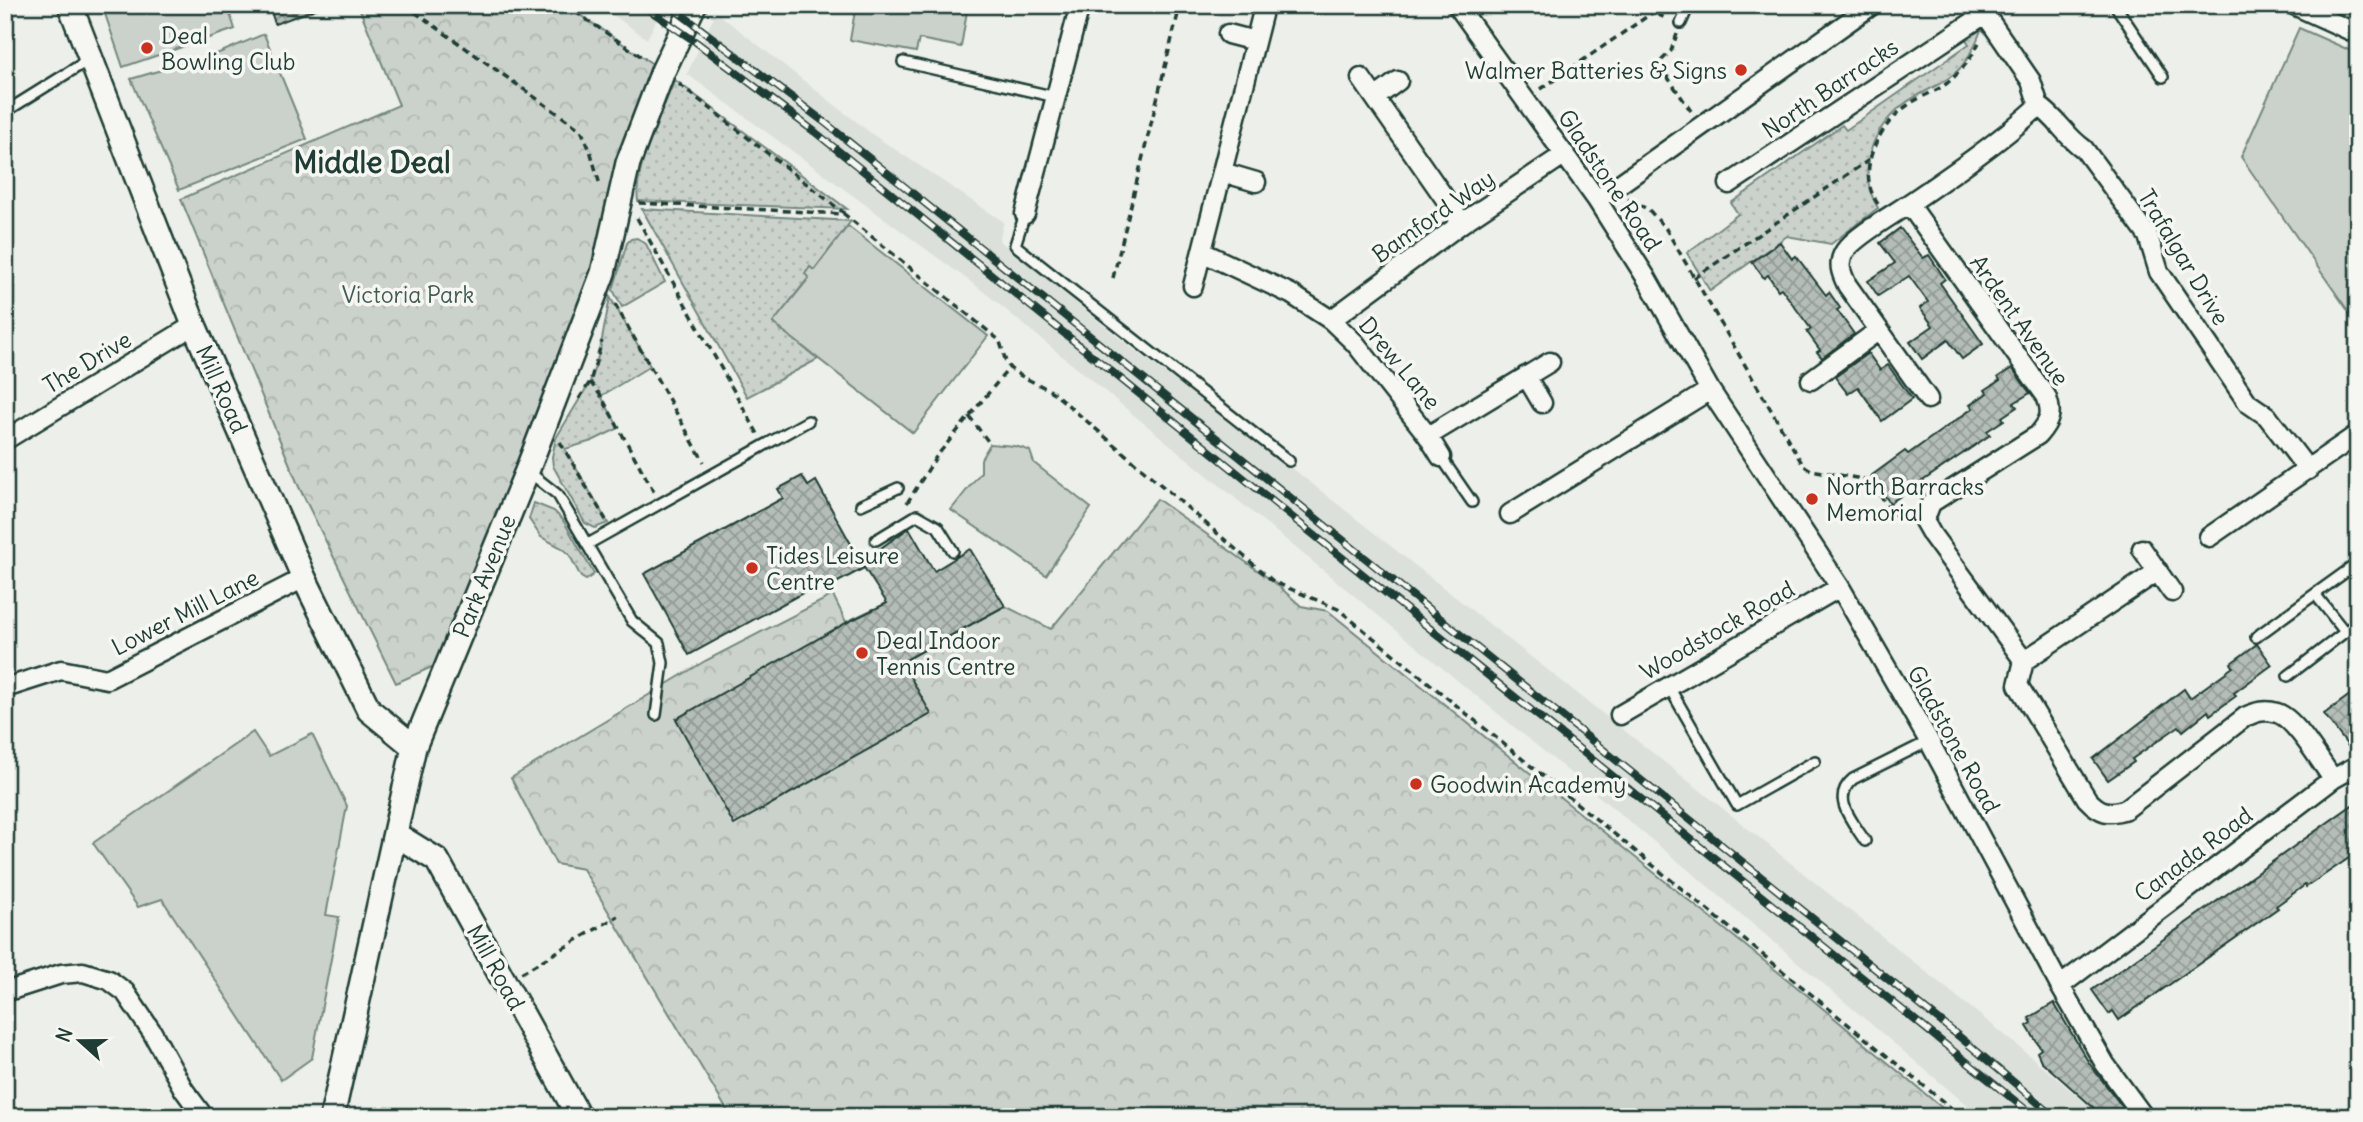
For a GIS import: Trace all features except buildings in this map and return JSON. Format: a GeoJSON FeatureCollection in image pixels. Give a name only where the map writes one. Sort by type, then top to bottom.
{"type":"FeatureCollection","features":[{"type":"Feature","properties":{"kind":"street","name":"Mill Road"},"geometry":{"type":"LineString","coordinates":[[70,5],[194,325],[304,578],[369,710],[414,747]]}},
{"type":"Feature","properties":{"kind":"street","name":"Park Avenue"},"geometry":{"type":"LineString","coordinates":[[332,1117],[414,747],[527,471],[603,273],[626,202],[628,163],[663,71],[694,5]]}},
{"type":"Feature","properties":{"kind":"street"},"geometry":{"type":"LineString","coordinates":[[1025,214],[1080,5]]}},
{"type":"Feature","properties":{"kind":"street","name":"Gladstone Road"},"geometry":{"type":"LineString","coordinates":[[1457,5],[1600,206],[1647,279],[1710,390],[1840,587],[1929,741],[2060,986],[2105,1064],[2144,1117]]}},
{"type":"Feature","properties":{"kind":"street"},"geometry":{"type":"LineString","coordinates":[[1600,206],[1702,127],[1872,5]]}},
{"type":"Feature","properties":{"kind":"street"},"geometry":{"type":"LineString","coordinates":[[2294,5],[2358,34]]}},
{"type":"Feature","properties":{"kind":"street"},"geometry":{"type":"LineString","coordinates":[[1928,400],[1847,285],[1841,274],[1840,264],[1846,248],[2017,126],[2039,106],[2031,81],[1987,10]]}},
{"type":"Feature","properties":{"kind":"street","name":"North Barracks"},"geometry":{"type":"LineString","coordinates":[[1729,184],[1987,10]]}},
{"type":"Feature","properties":{"kind":"street"},"geometry":{"type":"LineString","coordinates":[[1193,286],[1262,15]]}},
{"type":"Feature","properties":{"kind":"street"},"geometry":{"type":"LineString","coordinates":[[1228,34],[1255,41]]}},
{"type":"Feature","properties":{"kind":"street"},"geometry":{"type":"LineString","coordinates":[[1361,78],[1462,223]]}},
{"type":"Feature","properties":{"kind":"street"},"geometry":{"type":"LineString","coordinates":[[1375,98],[1398,81]]}},
{"type":"Feature","properties":{"kind":"street","name":"Trafalgar Drive"},"geometry":{"type":"LineString","coordinates":[[2039,106],[2053,116],[2069,139],[2084,149],[2124,203],[2148,236],[2159,272],[2248,403],[2267,416],[2308,470]]}},
{"type":"Feature","properties":{"kind":"street","name":"Bamford Way"},"geometry":{"type":"LineString","coordinates":[[1331,320],[1462,223],[1565,154]]}},
{"type":"Feature","properties":{"kind":"street"},"geometry":{"type":"LineString","coordinates":[[1222,172],[1255,182]]}},
{"type":"Feature","properties":{"kind":"street","name":"Ardent Avenue"},"geometry":{"type":"LineString","coordinates":[[1909,204],[2046,396],[2052,410],[2048,423],[2038,435],[1931,503],[1924,521]]}},
{"type":"Feature","properties":{"kind":"street","name":"Drew Lane"},"geometry":{"type":"LineString","coordinates":[[1202,252],[1291,294],[1331,320],[1355,343],[1428,436],[1441,457]]}},
{"type":"Feature","properties":{"kind":"street","name":"The Drive"},"geometry":{"type":"LineString","coordinates":[[5,440],[194,325]]}},
{"type":"Feature","properties":{"kind":"street"},"geometry":{"type":"LineString","coordinates":[[1811,380],[1878,330]]}},
{"type":"Feature","properties":{"kind":"street"},"geometry":{"type":"LineString","coordinates":[[1428,436],[1550,362]]}},
{"type":"Feature","properties":{"kind":"street"},"geometry":{"type":"LineString","coordinates":[[1526,376],[1542,403]]}},
{"type":"Feature","properties":{"kind":"street"},"geometry":{"type":"LineString","coordinates":[[1510,514],[1710,390]]}},
{"type":"Feature","properties":{"kind":"street"},"geometry":{"type":"LineString","coordinates":[[2209,537],[2358,434]]}},
{"type":"Feature","properties":{"kind":"street"},"geometry":{"type":"LineString","coordinates":[[1924,521],[2024,661]]}},
{"type":"Feature","properties":{"kind":"street"},"geometry":{"type":"LineString","coordinates":[[2142,549],[2172,592]]}},
{"type":"Feature","properties":{"kind":"street"},"geometry":{"type":"LineString","coordinates":[[2158,571],[2024,661],[2018,685],[2087,799],[2097,810],[2112,814],[2126,809],[2245,717],[2260,711],[2278,713],[2289,720],[2333,779]]}},
{"type":"Feature","properties":{"kind":"street","name":"Lower Mill Lane"},"geometry":{"type":"LineString","coordinates":[[5,688],[61,670],[107,679],[304,578]]}},
{"type":"Feature","properties":{"kind":"street","name":"Woodstock Road"},"geometry":{"type":"LineString","coordinates":[[1620,715],[1840,587]]}},
{"type":"Feature","properties":{"kind":"street","name":"Canada Road"},"geometry":{"type":"LineString","coordinates":[[2060,986],[2333,779],[2358,765]]}},
{"type":"Feature","properties":{"kind":"street","name":"Mill Road"},"geometry":{"type":"LineString","coordinates":[[395,834],[437,860],[579,1117]]}},
{"type":"Feature","properties":{"kind":"street"},"geometry":{"type":"LineString","coordinates":[[5,992],[61,974],[83,972],[109,980],[125,992],[152,1032],[184,1090],[204,1117]]}},
{"type":"Feature","properties":{"kind":"lane"},"geometry":{"type":"LineString","coordinates":[[1681,23],[1689,5]]}},
{"type":"Feature","properties":{"kind":"lane"},"geometry":{"type":"LineString","coordinates":[[2115,5],[2163,77]]}},
{"type":"Feature","properties":{"kind":"lane"},"geometry":{"type":"LineString","coordinates":[[5,112],[91,58]]}},
{"type":"Feature","properties":{"kind":"lane"},"geometry":{"type":"LineString","coordinates":[[903,62],[1056,97]]}},
{"type":"Feature","properties":{"kind":"lane"},"geometry":{"type":"LineString","coordinates":[[1025,214],[1015,245],[1289,461]]}},
{"type":"Feature","properties":{"kind":"lane"},"geometry":{"type":"LineString","coordinates":[[588,544],[808,422]]}},
{"type":"Feature","properties":{"kind":"lane"},"geometry":{"type":"LineString","coordinates":[[1441,457],[1472,502]]}},
{"type":"Feature","properties":{"kind":"lane"},"geometry":{"type":"LineString","coordinates":[[527,471],[558,495],[632,621],[659,643],[663,663],[656,715]]}},
{"type":"Feature","properties":{"kind":"lane"},"geometry":{"type":"LineString","coordinates":[[861,505],[898,488]]}},
{"type":"Feature","properties":{"kind":"lane"},"geometry":{"type":"LineString","coordinates":[[876,540],[917,515],[938,527],[953,551]]}},
{"type":"Feature","properties":{"kind":"lane"},"geometry":{"type":"LineString","coordinates":[[2256,637],[2358,563]]}},
{"type":"Feature","properties":{"kind":"lane"},"geometry":{"type":"LineString","coordinates":[[2315,594],[2346,632]]}},
{"type":"Feature","properties":{"kind":"lane"},"geometry":{"type":"LineString","coordinates":[[2288,676],[2358,622]]}},
{"type":"Feature","properties":{"kind":"lane"},"geometry":{"type":"LineString","coordinates":[[1669,687],[1737,805],[1815,761]]}},
{"type":"Feature","properties":{"kind":"lane"},"geometry":{"type":"LineString","coordinates":[[1865,841],[1844,806],[1842,792],[1845,785],[1929,741]]}},
{"type":"Feature","properties":{"kind":"path"},"geometry":{"type":"LineString","coordinates":[[405,5],[581,130],[590,150],[603,198],[626,202],[844,214]]}},
{"type":"Feature","properties":{"kind":"path"},"geometry":{"type":"LineString","coordinates":[[565,5],[663,71],[844,214],[999,340],[1009,368],[1054,393],[1274,582],[1338,609],[1962,1117]]}},
{"type":"Feature","properties":{"kind":"path"},"geometry":{"type":"LineString","coordinates":[[1113,278],[1178,14],[1118,5]]}},
{"type":"Feature","properties":{"kind":"path"},"geometry":{"type":"LineString","coordinates":[[1635,5],[1681,23],[1671,51],[1661,60],[1662,69],[1702,127]]}},
{"type":"Feature","properties":{"kind":"path"},"geometry":{"type":"LineString","coordinates":[[1888,217],[1872,196],[1869,160],[1878,136],[1906,106],[1947,84],[1963,68],[1985,30],[1987,10]]}},
{"type":"Feature","properties":{"kind":"path"},"geometry":{"type":"LineString","coordinates":[[1525,100],[1652,13]]}},
{"type":"Feature","properties":{"kind":"path"},"geometry":{"type":"LineString","coordinates":[[1694,278],[1869,160]]}},
{"type":"Feature","properties":{"kind":"path"},"geometry":{"type":"LineString","coordinates":[[1600,206],[1626,197],[1649,210],[1666,229],[1803,465],[1811,470],[1868,480],[1895,515],[1924,521]]}},
{"type":"Feature","properties":{"kind":"path"},"geometry":{"type":"LineString","coordinates":[[626,202],[765,446]]}},
{"type":"Feature","properties":{"kind":"path"},"geometry":{"type":"LineString","coordinates":[[610,296],[712,476]]}},
{"type":"Feature","properties":{"kind":"path"},"geometry":{"type":"LineString","coordinates":[[904,507],[936,457],[1009,368]]}},
{"type":"Feature","properties":{"kind":"path"},"geometry":{"type":"LineString","coordinates":[[590,382],[601,396],[662,505]]}},
{"type":"Feature","properties":{"kind":"path"},"geometry":{"type":"LineString","coordinates":[[969,416],[990,444]]}},
{"type":"Feature","properties":{"kind":"path"},"geometry":{"type":"LineString","coordinates":[[556,439],[562,444],[612,531]]}},
{"type":"Feature","properties":{"kind":"path"},"geometry":{"type":"LineString","coordinates":[[504,982],[618,916]]}},
{"type":"Feature","properties":{"kind":"shaded area"},"geometry":{"type":"Polygon","coordinates":[[[599,5],[664,5],[647,39],[599,5]]]}},
{"type":"Feature","properties":{"kind":"shaded area"},"geometry":{"type":"Polygon","coordinates":[[[716,12],[872,134],[1004,222],[999,240],[1128,345],[1297,472],[1706,795],[2016,1044],[2102,1117],[1981,1117],[1697,877],[979,288],[687,74],[716,12]]]}},
{"type":"Feature","properties":{"kind":"green space","name":"Deal Bowling Club"},"geometry":{"type":"Polygon","coordinates":[[[102,5],[227,5],[235,29],[123,67],[102,5]]]}},
{"type":"Feature","properties":{"kind":"green space","name":"Victoria Park"},"geometry":{"type":"Polygon","coordinates":[[[358,5],[565,5],[663,71],[603,273],[450,659],[396,683],[299,487],[181,199],[399,105],[358,5]]]}},
{"type":"Feature","properties":{"kind":"green space"},"geometry":{"type":"Polygon","coordinates":[[[856,5],[968,5],[961,47],[919,39],[916,52],[850,40],[856,5]]]}},
{"type":"Feature","properties":{"kind":"green space"},"geometry":{"type":"Polygon","coordinates":[[[1978,26],[1982,28],[1971,53],[1956,73],[1904,104],[1883,126],[1875,139],[1870,152],[1868,180],[1878,208],[1831,244],[1787,236],[1710,291],[1687,253],[1738,214],[1731,203],[1842,125],[1846,130],[1969,44],[1962,33],[1978,26]]]}},
{"type":"Feature","properties":{"kind":"green space"},"geometry":{"type":"Polygon","coordinates":[[[2299,28],[2358,54],[2358,325],[2241,157],[2299,28]]]}},
{"type":"Feature","properties":{"kind":"green space"},"geometry":{"type":"Polygon","coordinates":[[[264,34],[307,139],[179,190],[131,79],[219,53],[264,34]]]}},
{"type":"Feature","properties":{"kind":"green space"},"geometry":{"type":"Polygon","coordinates":[[[675,80],[847,209],[638,201],[644,157],[675,80]]]}},
{"type":"Feature","properties":{"kind":"green space"},"geometry":{"type":"Polygon","coordinates":[[[642,209],[851,221],[814,270],[810,267],[805,274],[809,277],[773,323],[818,359],[747,397],[642,209]]]}},
{"type":"Feature","properties":{"kind":"green space"},"geometry":{"type":"Polygon","coordinates":[[[848,226],[988,336],[913,433],[773,323],[809,278],[805,274],[810,267],[814,270],[848,226]]]}},
{"type":"Feature","properties":{"kind":"green space"},"geometry":{"type":"Polygon","coordinates":[[[637,238],[646,244],[665,282],[622,307],[613,290],[627,243],[637,238]]]}},
{"type":"Feature","properties":{"kind":"green space"},"geometry":{"type":"Polygon","coordinates":[[[610,297],[650,366],[601,396],[619,428],[592,441],[565,449],[608,523],[595,528],[585,523],[553,466],[552,457],[556,438],[590,382],[600,350],[610,297]]]}},
{"type":"Feature","properties":{"kind":"green space"},"geometry":{"type":"Polygon","coordinates":[[[990,444],[1014,446],[1030,451],[1034,463],[1091,508],[1046,575],[951,510],[981,472],[981,459],[990,444]]]}},
{"type":"Feature","properties":{"kind":"green space"},"geometry":{"type":"Polygon","coordinates":[[[1157,499],[1274,582],[1301,606],[1328,611],[1808,996],[1953,1117],[731,1117],[583,869],[556,864],[511,778],[705,661],[833,595],[846,622],[873,609],[902,662],[1005,606],[1051,629],[1157,499]]]}},
{"type":"Feature","properties":{"kind":"green space"},"geometry":{"type":"Polygon","coordinates":[[[534,503],[554,511],[563,520],[594,574],[586,580],[581,577],[569,554],[541,537],[529,519],[534,503]]]}},
{"type":"Feature","properties":{"kind":"green space"},"geometry":{"type":"Polygon","coordinates":[[[253,732],[269,756],[312,734],[347,806],[326,915],[339,917],[312,1058],[281,1080],[162,899],[138,907],[93,843],[253,732]]]}},
{"type":"Feature","properties":{"kind":"railway"},"geometry":{"type":"LineString","coordinates":[[642,5],[696,42],[815,132],[2035,1117]]}},
{"type":"Feature","properties":{"kind":"railway"},"geometry":{"type":"LineString","coordinates":[[669,5],[823,121],[1961,1038],[2055,1117]]}},
{"type":"Feature","properties":{"kind":"place","name":"Deal Bowling Club"},"geometry":{"type":"Point","coordinates":[147,48]}},
{"type":"Feature","properties":{"kind":"place","name":"Walmer Batteries & Signs"},"geometry":{"type":"Point","coordinates":[1741,70]}},
{"type":"Feature","properties":{"kind":"place","name":"North Barracks Memorial"},"geometry":{"type":"Point","coordinates":[1812,499]}},
{"type":"Feature","properties":{"kind":"place","name":"Tides Leisure Centre"},"geometry":{"type":"Point","coordinates":[752,568]}},
{"type":"Feature","properties":{"kind":"place","name":"Deal Indoor Tennis Centre"},"geometry":{"type":"Point","coordinates":[862,653]}},
{"type":"Feature","properties":{"kind":"place","name":"Goodwin Academy"},"geometry":{"type":"Point","coordinates":[1416,784]}},
{"type":"Feature","properties":{"kind":"district","name":"Middle Deal"},"geometry":{"type":"Point","coordinates":[372,162]}}]}
